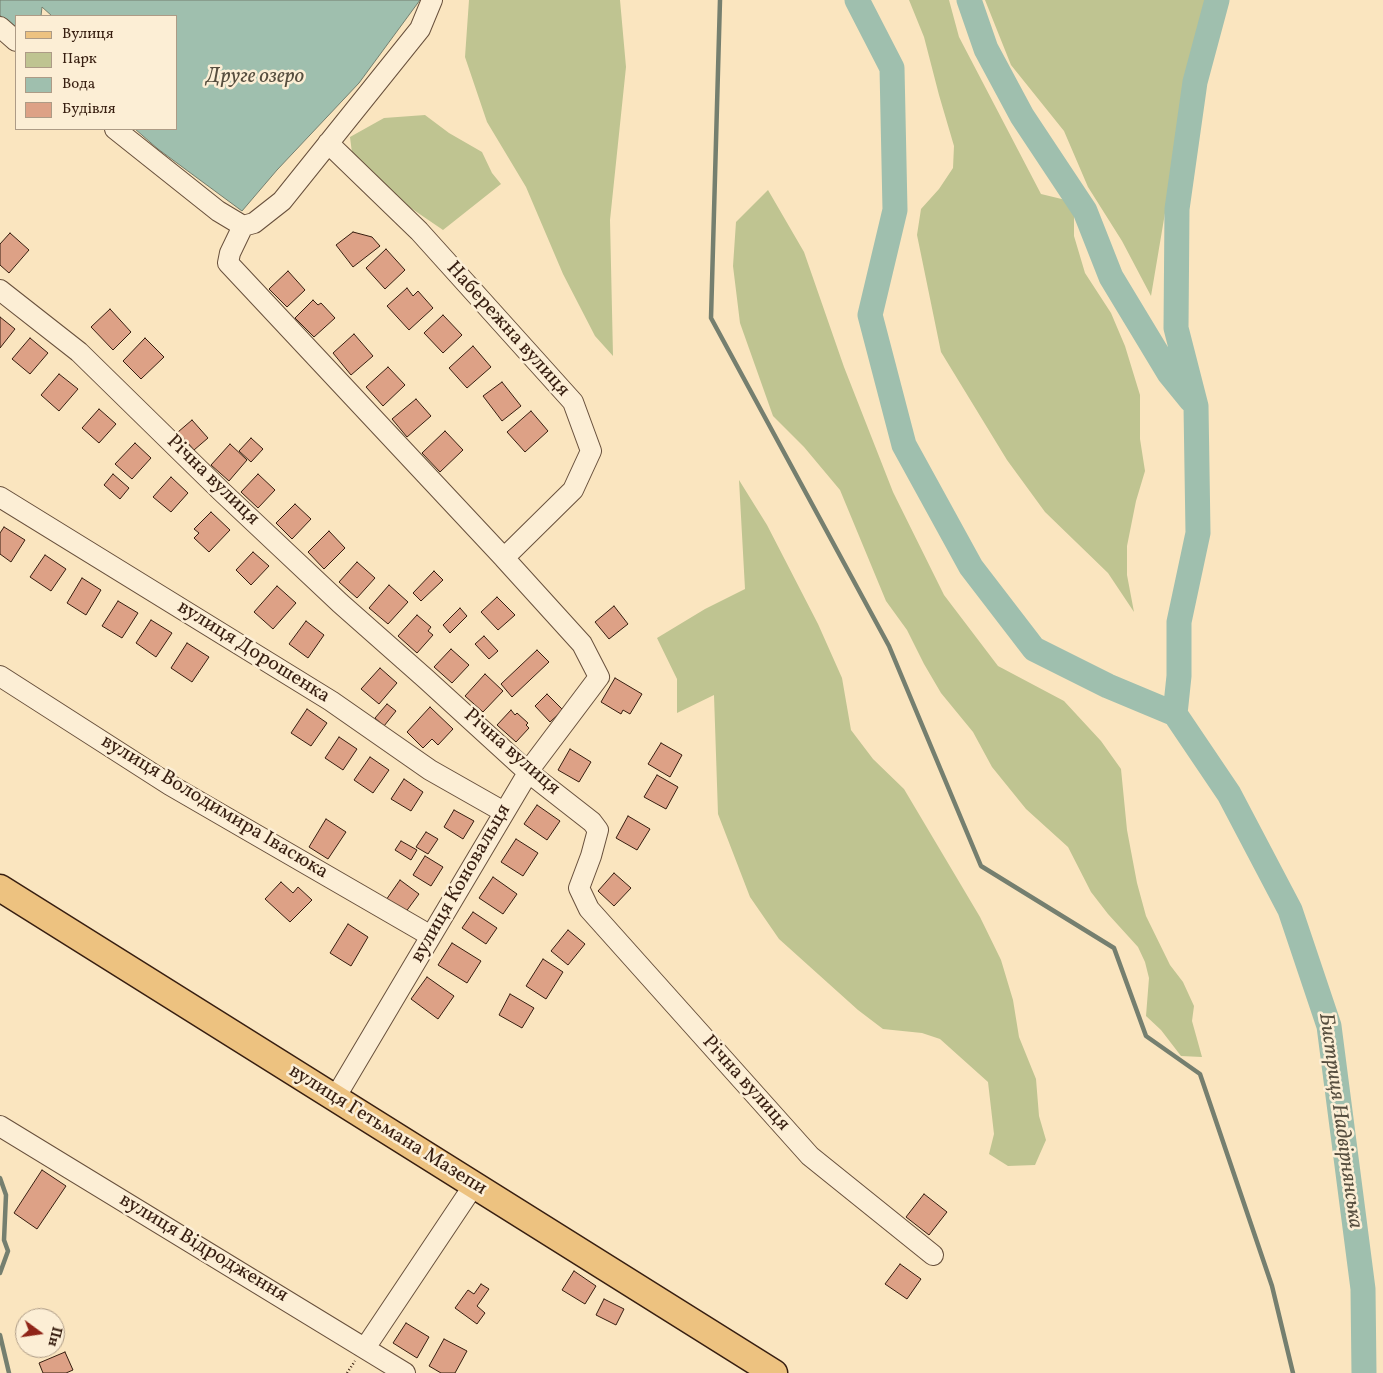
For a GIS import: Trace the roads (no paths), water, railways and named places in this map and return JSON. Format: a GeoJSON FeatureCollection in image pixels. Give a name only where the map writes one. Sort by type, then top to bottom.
{"type":"FeatureCollection","features":[{"type":"Feature","properties":{"kind":"main road","name":"вулиця Гетьмана Мазепи"},"geometry":{"type":"LineString","coordinates":[[0,888],[770,1372]]}},
{"type":"Feature","properties":{"kind":"street"},"geometry":{"type":"LineString","coordinates":[[432,0],[420,29],[282,201],[254,223],[244,226],[230,253],[228,263],[504,558]]}},
{"type":"Feature","properties":{"kind":"street"},"geometry":{"type":"LineString","coordinates":[[0,27],[15,41]]}},
{"type":"Feature","properties":{"kind":"street"},"geometry":{"type":"LineString","coordinates":[[116,130],[218,211],[244,226]]}},
{"type":"Feature","properties":{"kind":"street","name":"Набережна вулиця"},"geometry":{"type":"LineString","coordinates":[[328,143],[419,231],[573,402],[591,451],[573,490],[504,558]]}},
{"type":"Feature","properties":{"kind":"street","name":"Річна вулиця"},"geometry":{"type":"LineString","coordinates":[[0,290],[79,352],[221,491],[340,603],[528,772],[592,822],[598,830],[579,888],[588,909],[810,1156],[933,1255]]}},
{"type":"Feature","properties":{"kind":"street","name":"вулиця Дорошенка"},"geometry":{"type":"LineString","coordinates":[[0,497],[331,701],[430,770],[504,812]]}},
{"type":"Feature","properties":{"kind":"street","name":"вулиця Коновальця"},"geometry":{"type":"LineString","coordinates":[[336,1098],[528,772],[599,677],[582,644],[504,558]]}},
{"type":"Feature","properties":{"kind":"street","name":"вулиця Володимира Івасюка"},"geometry":{"type":"LineString","coordinates":[[0,676],[170,785],[431,936]]}},
{"type":"Feature","properties":{"kind":"street","name":"вулиця Відродження"},"geometry":{"type":"LineString","coordinates":[[0,1126],[405,1373]]}},
{"type":"Feature","properties":{"kind":"street"},"geometry":{"type":"LineString","coordinates":[[365,1348],[474,1185]]}},
{"type":"Feature","properties":{"kind":"water","name":"Друге озеро"},"geometry":{"type":"Polygon","coordinates":[[[0,0],[420,0],[359,83],[277,170],[242,211],[158,149],[136,130],[178,130],[178,15],[51,15],[42,7],[41,15],[15,15],[15,33],[0,15],[0,0]]]}},
{"type":"Feature","properties":{"kind":"waterway"},"geometry":{"type":"LineString","coordinates":[[720,0],[711,318],[889,646],[981,866],[1114,948],[1146,1036],[1200,1074],[1272,1286],[1293,1373]]}},
{"type":"Feature","properties":{"kind":"waterway","name":"Бистриця Надвірнянська"},"geometry":{"type":"LineString","coordinates":[[857,0],[892,68],[895,210],[870,315],[904,445],[971,567],[1034,649],[1108,686],[1175,714],[1229,794],[1290,910],[1329,1026],[1363,1289],[1364,1373]]}},
{"type":"Feature","properties":{"kind":"waterway"},"geometry":{"type":"LineString","coordinates":[[969,0],[986,49],[1022,116],[1085,211],[1111,277],[1169,373],[1191,400]]}},
{"type":"Feature","properties":{"kind":"waterway"},"geometry":{"type":"LineString","coordinates":[[1175,714],[1179,676],[1179,622],[1198,533],[1196,406],[1176,328],[1177,209],[1195,82],[1217,0]]}},
{"type":"Feature","properties":{"kind":"waterway"},"geometry":{"type":"LineString","coordinates":[[0,1178],[6,1195],[4,1240],[8,1251],[0,1273]]}},
{"type":"Feature","properties":{"kind":"waterway"},"geometry":{"type":"LineString","coordinates":[[0,1335],[9,1373]]}}]}
